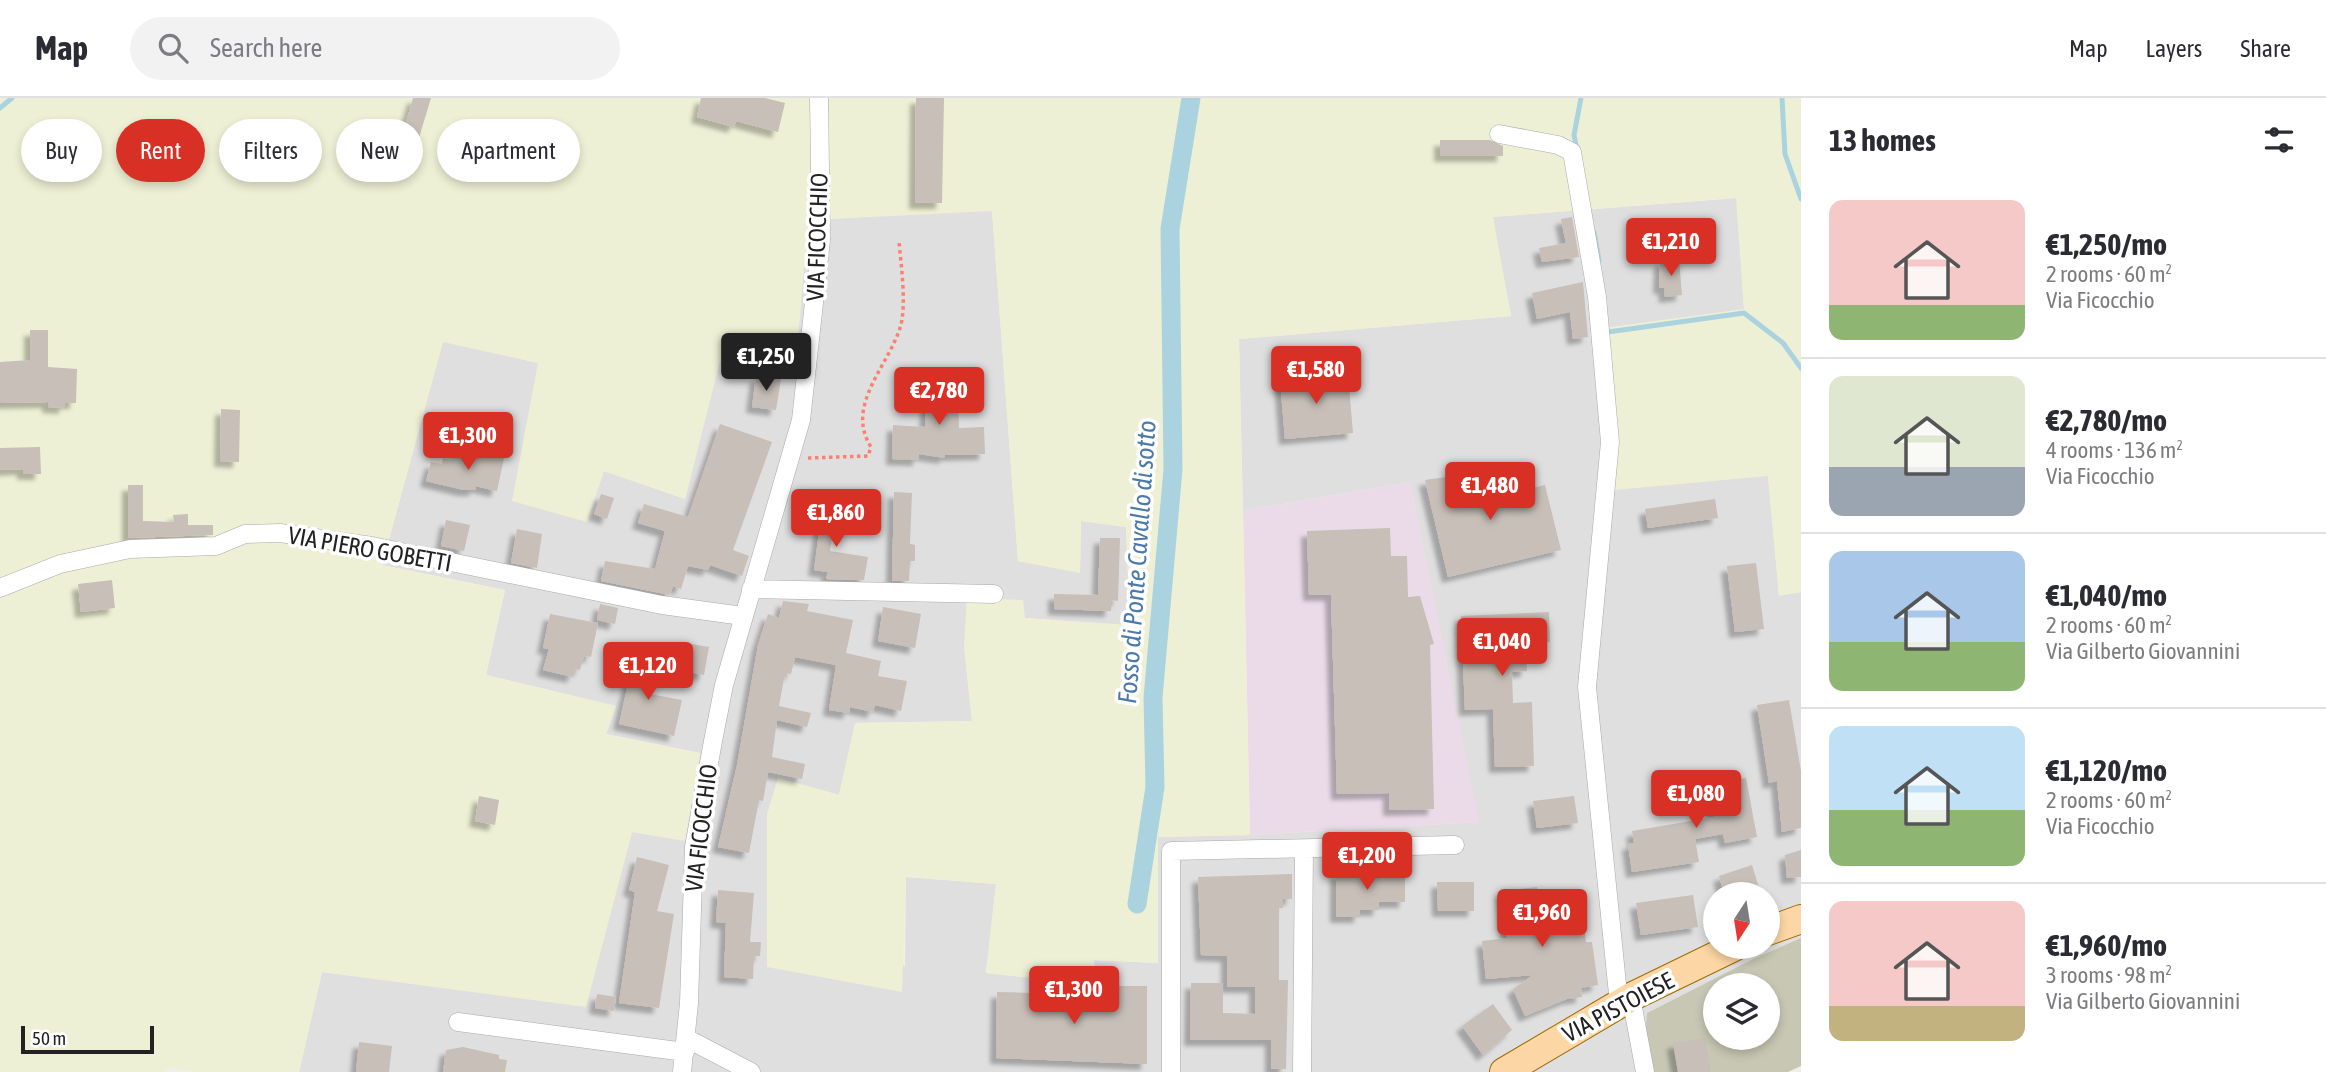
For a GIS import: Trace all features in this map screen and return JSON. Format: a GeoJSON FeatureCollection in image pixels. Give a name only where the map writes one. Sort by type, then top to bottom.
{"type":"FeatureCollection","features":[{"type":"Feature","properties":{"kind":"main road"},"geometry":{"type":"LineString","coordinates":[[1780,927],[1801,919]]}},
{"type":"Feature","properties":{"kind":"main road","name":"VIA PISTOIESE"},"geometry":{"type":"LineString","coordinates":[[1504,1072],[1625,1000],[1709,959]]}},
{"type":"Feature","properties":{"kind":"street","name":"VIA FICOCCHIO"},"geometry":{"type":"LineString","coordinates":[[682,1072],[694,847],[724,685],[801,420],[818,281],[822,214],[819,98]]}},
{"type":"Feature","properties":{"kind":"street"},"geometry":{"type":"LineString","coordinates":[[1499,134],[1558,145],[1572,152],[1597,297],[1610,442],[1587,687],[1625,1000],[1645,1072]]}},
{"type":"Feature","properties":{"kind":"street","name":"VIA PIERO GOBETTI"},"geometry":{"type":"LineString","coordinates":[[0,588],[60,564],[130,549],[216,546],[245,534],[280,533],[372,546],[662,605],[743,616]]}},
{"type":"Feature","properties":{"kind":"street"},"geometry":{"type":"LineString","coordinates":[[751,589],[994,594]]}},
{"type":"Feature","properties":{"kind":"street"},"geometry":{"type":"LineString","coordinates":[[1171,1072],[1171,851],[1455,845]]}},
{"type":"Feature","properties":{"kind":"street"},"geometry":{"type":"LineString","coordinates":[[1302,1072],[1304,849]]}},
{"type":"Feature","properties":{"kind":"street"},"geometry":{"type":"LineString","coordinates":[[458,1022],[685,1045],[751,1072]]}},
{"type":"Feature","properties":{"kind":"path"},"geometry":{"type":"LineString","coordinates":[[792,457],[833,460],[868,457],[871,447],[862,432],[861,412],[901,326],[899,242]]}},
{"type":"Feature","properties":{"kind":"shaded area"},"geometry":{"type":"Polygon","coordinates":[[[0,98],[1801,98],[1801,592],[1779,596],[1768,476],[1614,490],[1604,328],[1744,309],[1736,198],[1493,217],[1511,316],[1239,339],[1250,835],[1158,837],[1158,963],[1094,960],[1098,985],[986,973],[996,884],[906,877],[902,992],[767,967],[767,814],[778,778],[839,795],[855,723],[972,721],[964,646],[967,598],[1023,600],[1025,618],[1130,625],[1126,527],[1081,521],[1080,573],[1018,561],[992,211],[808,220],[796,362],[720,361],[685,499],[604,471],[587,522],[512,501],[538,363],[443,342],[382,565],[505,590],[486,675],[616,706],[606,734],[700,753],[685,841],[632,832],[586,1007],[322,972],[299,1072],[198,1072],[170,1068],[164,1072],[0,1072],[0,98]]]}},
{"type":"Feature","properties":{"kind":"shaded area"},"geometry":{"type":"Polygon","coordinates":[[[1737,198],[1744,309],[1614,489],[1768,475],[1779,595],[1801,592],[1801,938],[1780,947],[1780,882],[1703,882],[1703,959],[1753,959],[1726,973],[1703,973],[1703,984],[1647,1013],[1650,1072],[299,1072],[322,972],[585,1006],[632,832],[685,840],[700,753],[606,734],[616,706],[486,675],[505,590],[382,565],[443,341],[538,363],[604,471],[685,499],[720,360],[796,362],[807,220],[992,210],[1018,561],[1080,572],[1081,521],[1126,527],[1130,626],[1025,618],[964,646],[972,721],[856,723],[839,795],[778,778],[905,967],[906,877],[996,884],[986,973],[1098,985],[1093,960],[1158,963],[1158,837],[1250,835],[1478,822],[1410,482],[1243,511],[1239,339],[1511,316],[1492,217],[1737,198]]]}},
{"type":"Feature","properties":{"kind":"shaded area"},"geometry":{"type":"Polygon","coordinates":[[[1410,482],[1479,822],[1250,835],[1243,511],[1410,482]]]}},
{"type":"Feature","properties":{"kind":"shaded area"},"geometry":{"type":"Polygon","coordinates":[[[1801,938],[1801,1066],[1788,1072],[1650,1072],[1645,1044],[1647,1013],[1703,984],[1703,1050],[1780,1050],[1780,973],[1726,973],[1753,959],[1780,959],[1780,947],[1801,938]]]}},
{"type":"Feature","properties":{"kind":"building"},"geometry":{"type":"Polygon","coordinates":[[[413,98],[431,98],[423,124],[423,119],[407,119],[413,98]]]}},
{"type":"Feature","properties":{"kind":"building"},"geometry":{"type":"Polygon","coordinates":[[[701,98],[765,98],[785,103],[778,132],[736,121],[734,127],[697,117],[701,98]]]}},
{"type":"Feature","properties":{"kind":"building"},"geometry":{"type":"Polygon","coordinates":[[[916,98],[944,98],[942,203],[915,203],[916,98]]]}},
{"type":"Feature","properties":{"kind":"building"},"geometry":{"type":"Polygon","coordinates":[[[1440,140],[1490,140],[1503,146],[1503,156],[1440,156],[1440,140]]]}},
{"type":"Feature","properties":{"kind":"building"},"geometry":{"type":"Polygon","coordinates":[[[1572,217],[1579,257],[1542,262],[1539,248],[1566,243],[1561,219],[1572,217]]]}},
{"type":"Feature","properties":{"kind":"building"},"geometry":{"type":"Polygon","coordinates":[[[1679,259],[1682,295],[1665,297],[1664,288],[1659,288],[1660,261],[1679,259]]]}},
{"type":"Feature","properties":{"kind":"building"},"geometry":{"type":"Polygon","coordinates":[[[1583,282],[1588,337],[1573,339],[1570,312],[1537,319],[1532,293],[1583,282]]]}},
{"type":"Feature","properties":{"kind":"building"},"geometry":{"type":"Polygon","coordinates":[[[30,330],[48,330],[48,367],[77,369],[76,403],[65,403],[65,408],[48,407],[48,402],[0,403],[0,362],[30,360],[30,330]]]}},
{"type":"Feature","properties":{"kind":"building"},"geometry":{"type":"Polygon","coordinates":[[[1348,374],[1353,433],[1285,439],[1280,379],[1348,374]]]}},
{"type":"Feature","properties":{"kind":"building"},"geometry":{"type":"Polygon","coordinates":[[[957,375],[959,428],[984,427],[985,454],[945,455],[945,458],[919,454],[919,460],[892,459],[893,425],[925,427],[928,376],[957,375]]]}},
{"type":"Feature","properties":{"kind":"building"},"geometry":{"type":"Polygon","coordinates":[[[756,376],[781,379],[776,410],[752,407],[756,376]]]}},
{"type":"Feature","properties":{"kind":"building"},"geometry":{"type":"Polygon","coordinates":[[[221,409],[240,410],[239,462],[220,461],[221,409]]]}},
{"type":"Feature","properties":{"kind":"building"},"geometry":{"type":"Polygon","coordinates":[[[720,424],[772,442],[733,550],[749,556],[742,576],[710,565],[708,570],[688,566],[681,589],[673,586],[670,595],[601,581],[605,561],[655,569],[665,531],[638,523],[644,504],[688,517],[720,424]]]}},
{"type":"Feature","properties":{"kind":"building"},"geometry":{"type":"Polygon","coordinates":[[[40,447],[41,474],[23,474],[23,469],[0,470],[0,448],[40,447]]]}},
{"type":"Feature","properties":{"kind":"building"},"geometry":{"type":"Polygon","coordinates":[[[467,450],[504,458],[497,491],[475,486],[476,490],[464,490],[426,481],[431,462],[442,464],[443,458],[451,460],[453,453],[466,456],[467,450]]]}},
{"type":"Feature","properties":{"kind":"building"},"geometry":{"type":"Polygon","coordinates":[[[1501,469],[1506,494],[1545,485],[1561,550],[1448,577],[1425,480],[1501,469]]]}},
{"type":"Feature","properties":{"kind":"building"},"geometry":{"type":"Polygon","coordinates":[[[128,485],[143,485],[143,521],[174,522],[173,515],[188,514],[188,525],[213,525],[213,535],[128,538],[128,485]]]}},
{"type":"Feature","properties":{"kind":"building"},"geometry":{"type":"Polygon","coordinates":[[[894,492],[912,493],[910,544],[915,545],[915,561],[910,561],[909,581],[892,581],[894,492]]]}},
{"type":"Feature","properties":{"kind":"building"},"geometry":{"type":"Polygon","coordinates":[[[601,494],[614,498],[607,519],[594,514],[601,494]]]}},
{"type":"Feature","properties":{"kind":"building"},"geometry":{"type":"Polygon","coordinates":[[[824,495],[838,497],[830,551],[868,557],[864,580],[826,579],[828,572],[814,570],[824,495]]]}},
{"type":"Feature","properties":{"kind":"building"},"geometry":{"type":"Polygon","coordinates":[[[1715,499],[1718,518],[1648,528],[1645,509],[1715,499]]]}},
{"type":"Feature","properties":{"kind":"building"},"geometry":{"type":"Polygon","coordinates":[[[446,520],[470,525],[464,551],[441,546],[446,520]]]}},
{"type":"Feature","properties":{"kind":"building"},"geometry":{"type":"Polygon","coordinates":[[[1390,528],[1391,556],[1407,556],[1408,597],[1420,596],[1434,644],[1430,645],[1434,809],[1389,810],[1389,793],[1337,794],[1331,595],[1309,595],[1307,531],[1390,528]]]}},
{"type":"Feature","properties":{"kind":"building"},"geometry":{"type":"Polygon","coordinates":[[[517,529],[542,534],[537,568],[511,563],[517,529]]]}},
{"type":"Feature","properties":{"kind":"building"},"geometry":{"type":"Polygon","coordinates":[[[1100,538],[1120,538],[1118,601],[1111,600],[1111,611],[1054,609],[1054,594],[1098,595],[1100,538]]]}},
{"type":"Feature","properties":{"kind":"building"},"geometry":{"type":"Polygon","coordinates":[[[1756,563],[1764,629],[1735,632],[1727,566],[1756,563]]]}},
{"type":"Feature","properties":{"kind":"building"},"geometry":{"type":"Polygon","coordinates":[[[112,580],[115,608],[81,612],[78,584],[112,580]]]}},
{"type":"Feature","properties":{"kind":"building"},"geometry":{"type":"Polygon","coordinates":[[[783,601],[809,604],[807,611],[853,620],[846,653],[881,661],[878,676],[907,681],[901,711],[875,705],[873,712],[850,707],[849,713],[829,710],[836,665],[795,657],[791,674],[785,673],[779,706],[811,713],[807,727],[777,720],[772,757],[805,764],[802,779],[768,772],[763,801],[759,800],[749,853],[718,847],[737,765],[758,645],[768,614],[779,618],[783,601]]]}},
{"type":"Feature","properties":{"kind":"building"},"geometry":{"type":"Polygon","coordinates":[[[600,604],[618,608],[615,624],[597,620],[600,604]]]}},
{"type":"Feature","properties":{"kind":"building"},"geometry":{"type":"Polygon","coordinates":[[[883,607],[921,614],[915,648],[878,641],[883,607]]]}},
{"type":"Feature","properties":{"kind":"building"},"geometry":{"type":"Polygon","coordinates":[[[1549,612],[1550,642],[1525,643],[1527,671],[1512,672],[1513,703],[1532,702],[1534,766],[1495,767],[1493,709],[1465,710],[1461,616],[1549,612]]]}},
{"type":"Feature","properties":{"kind":"building"},"geometry":{"type":"Polygon","coordinates":[[[550,614],[598,623],[591,657],[584,656],[580,670],[575,669],[573,677],[543,670],[549,649],[543,648],[550,614]]]}},
{"type":"Feature","properties":{"kind":"building"},"geometry":{"type":"Polygon","coordinates":[[[680,642],[709,647],[704,675],[674,669],[680,642]]]}},
{"type":"Feature","properties":{"kind":"building"},"geometry":{"type":"Polygon","coordinates":[[[634,657],[659,664],[650,694],[682,700],[674,736],[619,724],[634,657]]]}},
{"type":"Feature","properties":{"kind":"building"},"geometry":{"type":"Polygon","coordinates":[[[1789,700],[1801,771],[1801,828],[1782,832],[1777,781],[1769,783],[1757,705],[1789,700]]]}},
{"type":"Feature","properties":{"kind":"building"},"geometry":{"type":"Polygon","coordinates":[[[1746,778],[1757,837],[1725,843],[1723,834],[1695,839],[1699,862],[1632,872],[1628,844],[1634,843],[1632,831],[1714,817],[1710,795],[1715,795],[1713,784],[1746,778]]]}},
{"type":"Feature","properties":{"kind":"building"},"geometry":{"type":"Polygon","coordinates":[[[479,796],[499,800],[495,825],[475,821],[479,796]]]}},
{"type":"Feature","properties":{"kind":"building"},"geometry":{"type":"Polygon","coordinates":[[[1574,796],[1578,823],[1537,828],[1533,801],[1574,796]]]}},
{"type":"Feature","properties":{"kind":"building"},"geometry":{"type":"Polygon","coordinates":[[[1801,850],[1801,877],[1787,878],[1785,855],[1801,850]]]}},
{"type":"Feature","properties":{"kind":"building"},"geometry":{"type":"Polygon","coordinates":[[[637,857],[669,865],[657,911],[674,914],[659,1008],[619,1003],[635,892],[629,890],[637,857]]]}},
{"type":"Feature","properties":{"kind":"building"},"geometry":{"type":"Polygon","coordinates":[[[1752,865],[1757,882],[1721,882],[1719,876],[1752,865]]]}},
{"type":"Feature","properties":{"kind":"building"},"geometry":{"type":"Polygon","coordinates":[[[1336,873],[1405,873],[1405,902],[1379,902],[1379,910],[1360,910],[1360,917],[1336,917],[1336,873]]]}},
{"type":"Feature","properties":{"kind":"building"},"geometry":{"type":"Polygon","coordinates":[[[1292,874],[1292,899],[1283,899],[1283,908],[1279,908],[1279,980],[1288,980],[1286,1069],[1271,1069],[1271,1040],[1190,1040],[1191,983],[1223,983],[1223,1013],[1255,1014],[1255,987],[1227,987],[1227,956],[1201,955],[1198,877],[1292,874]]]}},
{"type":"Feature","properties":{"kind":"building"},"geometry":{"type":"Polygon","coordinates":[[[1437,882],[1474,882],[1474,911],[1438,911],[1437,882]]]}},
{"type":"Feature","properties":{"kind":"building"},"geometry":{"type":"Polygon","coordinates":[[[1537,887],[1539,897],[1580,893],[1586,942],[1592,942],[1598,985],[1581,988],[1582,997],[1567,999],[1525,1016],[1513,989],[1533,975],[1486,979],[1482,941],[1507,938],[1501,891],[1537,887]]]}},
{"type":"Feature","properties":{"kind":"building"},"geometry":{"type":"Polygon","coordinates":[[[718,890],[754,893],[750,942],[761,942],[760,956],[754,956],[753,979],[724,977],[726,923],[716,922],[718,890]]]}},
{"type":"Feature","properties":{"kind":"building"},"geometry":{"type":"Polygon","coordinates":[[[1693,895],[1698,927],[1641,935],[1636,903],[1693,895]]]}},
{"type":"Feature","properties":{"kind":"building"},"geometry":{"type":"Polygon","coordinates":[[[1115,986],[1147,986],[1147,1064],[996,1058],[997,992],[1115,995],[1115,986]]]}},
{"type":"Feature","properties":{"kind":"building"},"geometry":{"type":"Polygon","coordinates":[[[597,994],[616,997],[614,1011],[595,1008],[597,994]]]}},
{"type":"Feature","properties":{"kind":"building"},"geometry":{"type":"Polygon","coordinates":[[[1493,1004],[1512,1030],[1483,1055],[1462,1026],[1493,1004]]]}},
{"type":"Feature","properties":{"kind":"building"},"geometry":{"type":"Polygon","coordinates":[[[1703,1038],[1703,1050],[1707,1050],[1711,1072],[1678,1072],[1673,1043],[1703,1038]]]}},
{"type":"Feature","properties":{"kind":"building"},"geometry":{"type":"Polygon","coordinates":[[[359,1042],[392,1046],[389,1072],[356,1072],[359,1042]]]}},
{"type":"Feature","properties":{"kind":"building"},"geometry":{"type":"Polygon","coordinates":[[[463,1047],[499,1055],[499,1059],[507,1060],[505,1072],[443,1072],[446,1050],[463,1047]]]}},
{"type":"Feature","properties":{"kind":"waterway"},"geometry":{"type":"LineString","coordinates":[[0,108],[12,98]]}},
{"type":"Feature","properties":{"kind":"waterway","name":"Fosso di Ponte Cavallo di sotto"},"geometry":{"type":"LineString","coordinates":[[1137,904],[1155,787],[1153,698],[1173,469],[1170,229],[1191,98]]}},
{"type":"Feature","properties":{"kind":"waterway"},"geometry":{"type":"LineString","coordinates":[[1577,150],[1574,135],[1581,98]]}},
{"type":"Feature","properties":{"kind":"waterway"},"geometry":{"type":"LineString","coordinates":[[1782,98],[1785,154],[1801,199]]}},
{"type":"Feature","properties":{"kind":"waterway"},"geometry":{"type":"LineString","coordinates":[[1594,232],[1599,260]]}},
{"type":"Feature","properties":{"kind":"waterway"},"geometry":{"type":"LineString","coordinates":[[1607,329],[1608,332],[1744,313],[1783,343],[1801,368]]}}]}
